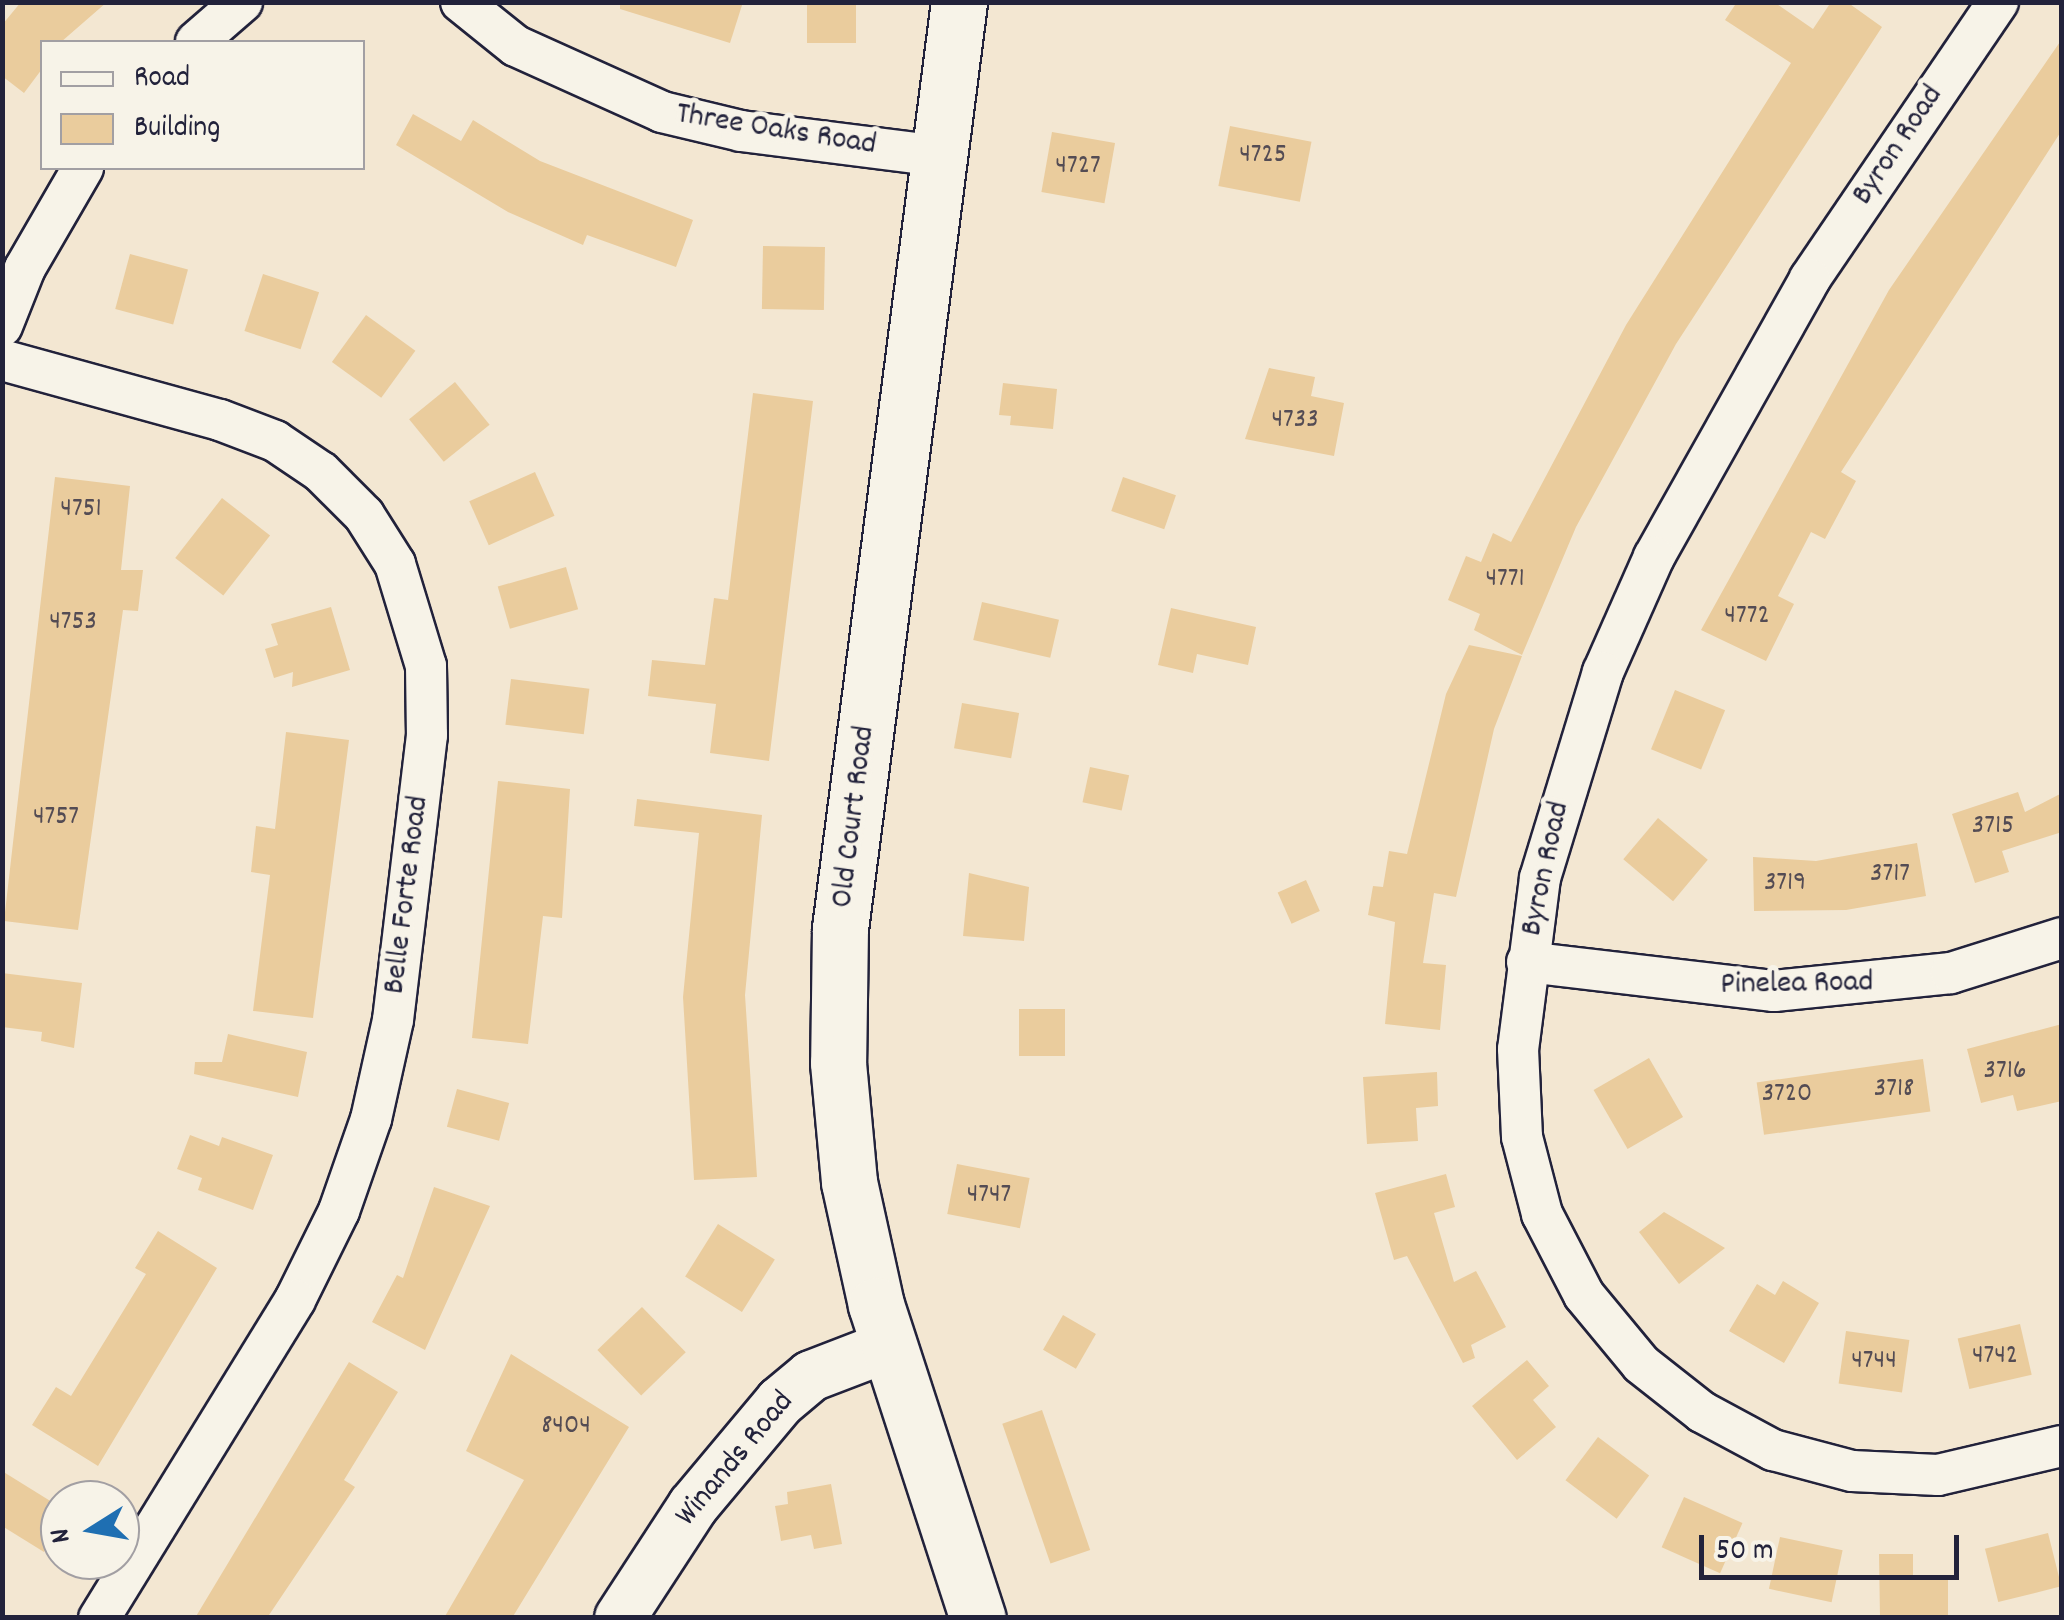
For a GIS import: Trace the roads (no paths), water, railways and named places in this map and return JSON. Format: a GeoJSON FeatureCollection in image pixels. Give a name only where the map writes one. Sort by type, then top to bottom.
{"type":"FeatureCollection","features":[{"type":"Feature","properties":{"kind":"main road","name":"Old Court Road"},"geometry":{"type":"LineString","coordinates":[[959,2],[838,990],[849,1182],[888,1346],[978,1618]]}},
{"type":"Feature","properties":{"kind":"street"},"geometry":{"type":"LineString","coordinates":[[198,40],[242,2]]}},
{"type":"Feature","properties":{"kind":"street","name":"Three Oaks Road"},"geometry":{"type":"LineString","coordinates":[[462,2],[516,46],[662,112],[742,131],[940,156]]}},
{"type":"Feature","properties":{"kind":"street","name":"Byron Road"},"geometry":{"type":"LineString","coordinates":[[1998,2],[1810,279],[1654,557],[1569,771],[1527,962],[1518,1049],[1522,1137],[1542,1214],[1584,1296],[1641,1364],[1702,1412],[1774,1450],[1852,1470],[1938,1476],[2062,1446]]}},
{"type":"Feature","properties":{"kind":"street"},"geometry":{"type":"LineString","coordinates":[[2,326],[25,268],[82,170]]}},
{"type":"Feature","properties":{"kind":"street","name":"Belle Forte Road"},"geometry":{"type":"LineString","coordinates":[[2,360],[220,420],[274,441],[321,472],[364,515],[394,564],[426,666],[426,735],[393,1020],[371,1119],[339,1211],[295,1300],[99,1618]]}},
{"type":"Feature","properties":{"kind":"street","name":"Pinelea Road"},"geometry":{"type":"LineString","coordinates":[[1527,962],[1774,991],[1952,973],[2062,938]]}},
{"type":"Feature","properties":{"kind":"street","name":"Winands Road"},"geometry":{"type":"LineString","coordinates":[[620,1618],[693,1506],[780,1402],[811,1376],[888,1346]]}}]}
